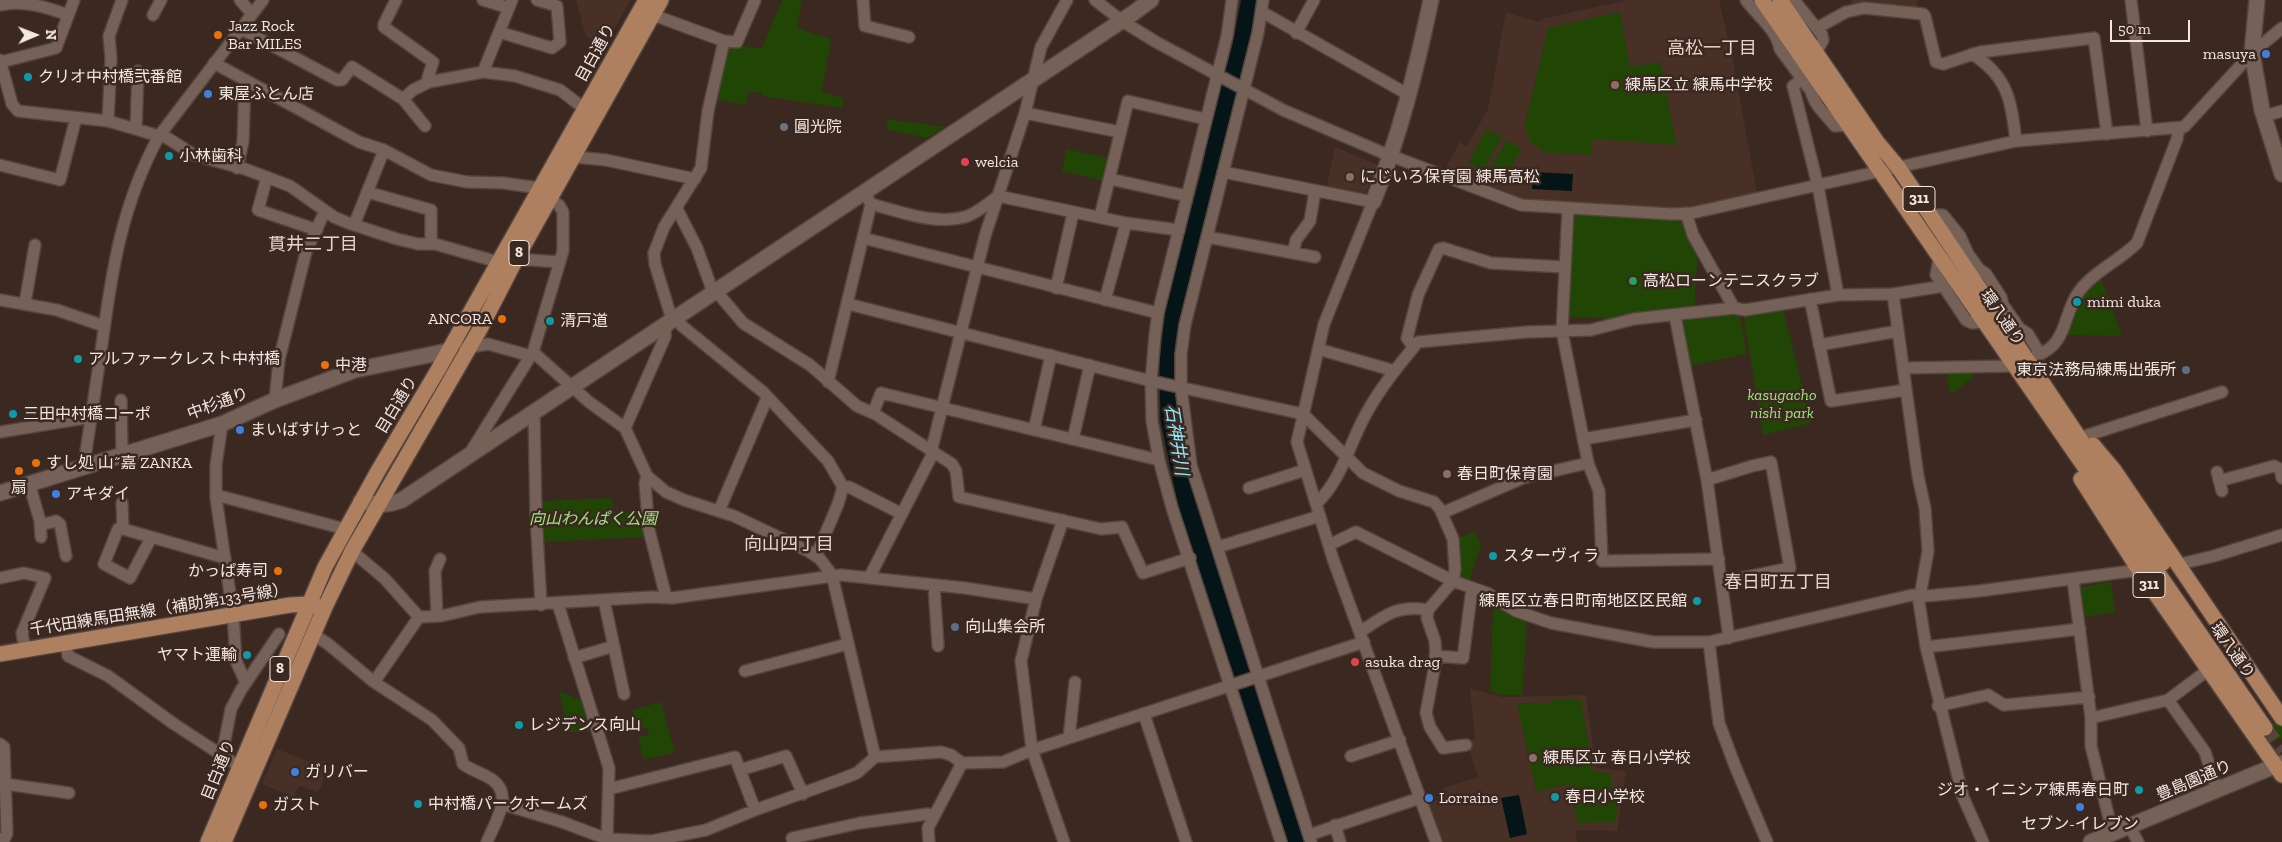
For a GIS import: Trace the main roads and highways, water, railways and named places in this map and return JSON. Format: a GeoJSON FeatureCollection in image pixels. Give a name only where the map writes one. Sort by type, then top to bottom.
{"type":"FeatureCollection","features":[{"type":"Feature","properties":{"kind":"main road","name":"目白通り"},"geometry":{"type":"LineString","coordinates":[[224,842],[325,608],[352,551],[469,347],[516,259],[584,109],[646,0]]}},
{"type":"Feature","properties":{"kind":"main road","name":"目白通り"},"geometry":{"type":"LineString","coordinates":[[208,842],[308,604],[345,529],[498,262],[545,193],[574,157],[661,0]]}},
{"type":"Feature","properties":{"kind":"main road","name":"環八通り"},"geometry":{"type":"LineString","coordinates":[[1762,0],[2034,395],[2275,716]]}},
{"type":"Feature","properties":{"kind":"main road","name":"環八通り"},"geometry":{"type":"LineString","coordinates":[[1780,0],[1877,142],[1898,167],[1929,215],[2035,362],[2054,401],[2275,716]]}},
{"type":"Feature","properties":{"kind":"main road","name":"311"},"geometry":{"type":"LineString","coordinates":[[2034,395],[2092,498],[2139,570],[2208,670],[2280,768]]}},
{"type":"Feature","properties":{"kind":"main road","name":"311"},"geometry":{"type":"LineString","coordinates":[[2054,401],[2114,470],[2180,564],[2275,716]]}},
{"type":"Feature","properties":{"kind":"main road","name":"千代田練馬田無線（補助第133号線）"},"geometry":{"type":"LineString","coordinates":[[0,654],[233,614],[308,604],[325,608]]}},
{"type":"Feature","properties":{"kind":"waterway","name":"石神井川"},"geometry":{"type":"LineString","coordinates":[[1251,0],[1241,50],[1225,106],[1211,172],[1176,303],[1169,360],[1170,419],[1188,506],[1294,842]]}},
{"type":"Feature","properties":{"kind":"tunnel"},"geometry":{"type":"LineString","coordinates":[[2265,728],[2282,752]]}},
{"type":"Feature","properties":{"kind":"place","name":"Jazz Rock Bar MILES"},"geometry":{"type":"Point","coordinates":[218,35]}},
{"type":"Feature","properties":{"kind":"place","name":"masuya"},"geometry":{"type":"Point","coordinates":[2266,54]}},
{"type":"Feature","properties":{"kind":"place","name":"クリオ中村橋弐番館"},"geometry":{"type":"Point","coordinates":[28,77]}},
{"type":"Feature","properties":{"kind":"place","name":"練馬区立 練馬中学校"},"geometry":{"type":"Point","coordinates":[1615,85]}},
{"type":"Feature","properties":{"kind":"place","name":"東屋ふとん店"},"geometry":{"type":"Point","coordinates":[208,94]}},
{"type":"Feature","properties":{"kind":"place","name":"圓光院"},"geometry":{"type":"Point","coordinates":[784,127]}},
{"type":"Feature","properties":{"kind":"place","name":"小林歯科"},"geometry":{"type":"Point","coordinates":[169,156]}},
{"type":"Feature","properties":{"kind":"place","name":"welcia"},"geometry":{"type":"Point","coordinates":[965,162]}},
{"type":"Feature","properties":{"kind":"place","name":"にじいろ保育園 練馬高松"},"geometry":{"type":"Point","coordinates":[1350,177]}},
{"type":"Feature","properties":{"kind":"place","name":"高松ローンテニスクラブ"},"geometry":{"type":"Point","coordinates":[1633,281]}},
{"type":"Feature","properties":{"kind":"place","name":"mimi duka"},"geometry":{"type":"Point","coordinates":[2077,302]}},
{"type":"Feature","properties":{"kind":"place","name":"ANCORA"},"geometry":{"type":"Point","coordinates":[502,319]}},
{"type":"Feature","properties":{"kind":"place","name":"清戸道"},"geometry":{"type":"Point","coordinates":[550,321]}},
{"type":"Feature","properties":{"kind":"place","name":"アルファークレスト中村橋"},"geometry":{"type":"Point","coordinates":[78,359]}},
{"type":"Feature","properties":{"kind":"place","name":"中港"},"geometry":{"type":"Point","coordinates":[325,365]}},
{"type":"Feature","properties":{"kind":"place","name":"東京法務局練馬出張所"},"geometry":{"type":"Point","coordinates":[2186,370]}},
{"type":"Feature","properties":{"kind":"place","name":"三田中村橋コーポ"},"geometry":{"type":"Point","coordinates":[13,414]}},
{"type":"Feature","properties":{"kind":"place","name":"まいばすけっと"},"geometry":{"type":"Point","coordinates":[240,430]}},
{"type":"Feature","properties":{"kind":"place","name":"すし処 山˝嘉 ZANKA"},"geometry":{"type":"Point","coordinates":[36,463]}},
{"type":"Feature","properties":{"kind":"place","name":"扇"},"geometry":{"type":"Point","coordinates":[19,471]}},
{"type":"Feature","properties":{"kind":"place","name":"春日町保育園"},"geometry":{"type":"Point","coordinates":[1447,474]}},
{"type":"Feature","properties":{"kind":"place","name":"アキダイ"},"geometry":{"type":"Point","coordinates":[56,494]}},
{"type":"Feature","properties":{"kind":"place","name":"スターヴィラ"},"geometry":{"type":"Point","coordinates":[1493,556]}},
{"type":"Feature","properties":{"kind":"place","name":"かっぱ寿司"},"geometry":{"type":"Point","coordinates":[278,571]}},
{"type":"Feature","properties":{"kind":"place","name":"練馬区立春日町南地区区民館"},"geometry":{"type":"Point","coordinates":[1697,601]}},
{"type":"Feature","properties":{"kind":"place","name":"向山集会所"},"geometry":{"type":"Point","coordinates":[955,627]}},
{"type":"Feature","properties":{"kind":"place","name":"ヤマト運輸"},"geometry":{"type":"Point","coordinates":[247,655]}},
{"type":"Feature","properties":{"kind":"place","name":"asuka drag"},"geometry":{"type":"Point","coordinates":[1355,662]}},
{"type":"Feature","properties":{"kind":"place","name":"レジデンス向山"},"geometry":{"type":"Point","coordinates":[519,725]}},
{"type":"Feature","properties":{"kind":"place","name":"練馬区立 春日小学校"},"geometry":{"type":"Point","coordinates":[1533,758]}},
{"type":"Feature","properties":{"kind":"place","name":"ガリバー"},"geometry":{"type":"Point","coordinates":[295,772]}},
{"type":"Feature","properties":{"kind":"place","name":"ジオ・イニシア練馬春日町"},"geometry":{"type":"Point","coordinates":[2139,790]}},
{"type":"Feature","properties":{"kind":"place","name":"春日小学校"},"geometry":{"type":"Point","coordinates":[1555,797]}},
{"type":"Feature","properties":{"kind":"place","name":"Lorraine"},"geometry":{"type":"Point","coordinates":[1429,798]}},
{"type":"Feature","properties":{"kind":"place","name":"中村橋パークホームズ"},"geometry":{"type":"Point","coordinates":[418,804]}},
{"type":"Feature","properties":{"kind":"place","name":"ガスト"},"geometry":{"type":"Point","coordinates":[263,805]}},
{"type":"Feature","properties":{"kind":"place","name":"セブン-イレブン"},"geometry":{"type":"Point","coordinates":[2080,807]}},
{"type":"Feature","properties":{"kind":"district","name":"高松一丁目"},"geometry":{"type":"Point","coordinates":[1712,49]}},
{"type":"Feature","properties":{"kind":"district","name":"貫井二丁目"},"geometry":{"type":"Point","coordinates":[313,245]}},
{"type":"Feature","properties":{"kind":"district","name":"向山四丁目"},"geometry":{"type":"Point","coordinates":[789,545]}},
{"type":"Feature","properties":{"kind":"district","name":"春日町五丁目"},"geometry":{"type":"Point","coordinates":[1778,583]}},
{"type":"Feature","properties":{"kind":"park label","name":"kasugacho nishi park"},"geometry":{"type":"Point","coordinates":[1782,404]}},
{"type":"Feature","properties":{"kind":"park label","name":"向山わんぱく公園"},"geometry":{"type":"Point","coordinates":[593,519]}}]}
